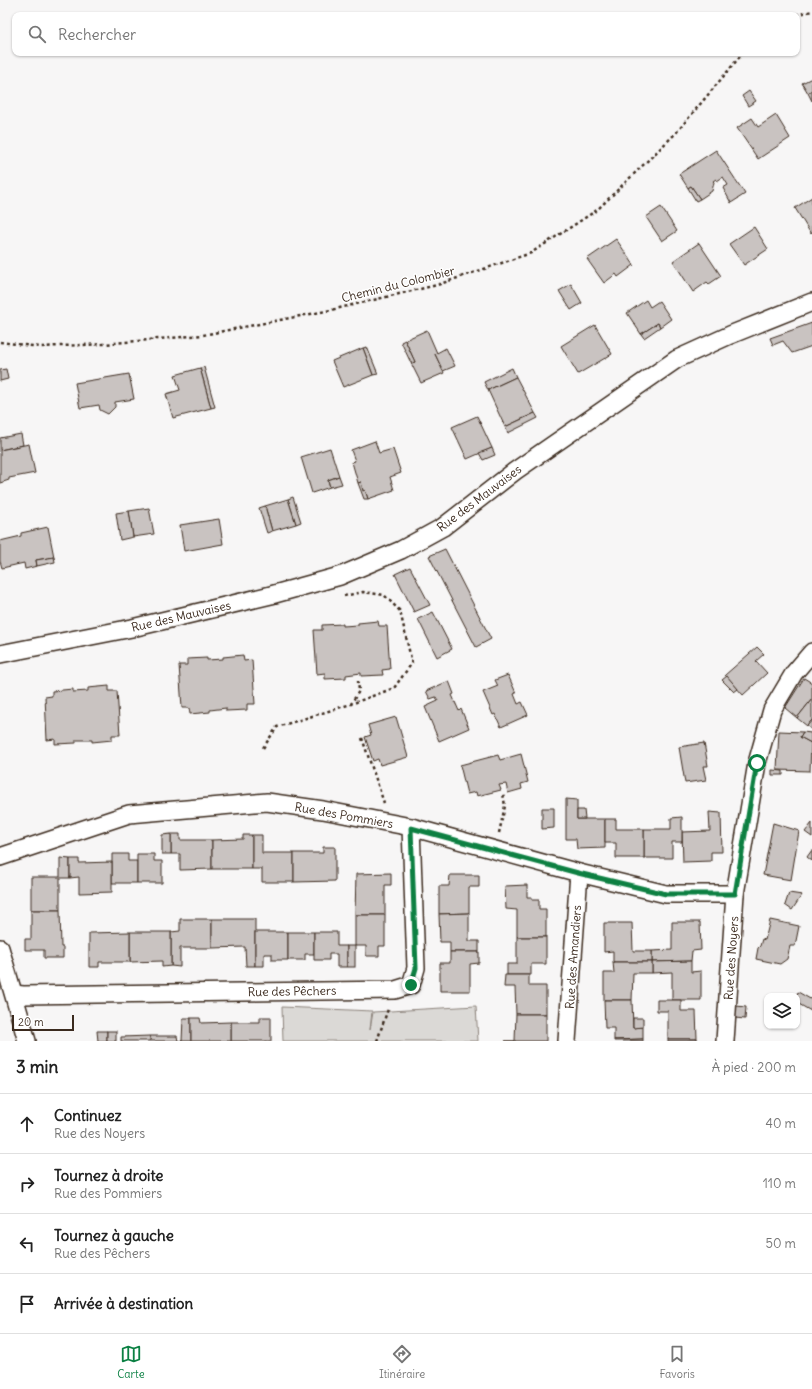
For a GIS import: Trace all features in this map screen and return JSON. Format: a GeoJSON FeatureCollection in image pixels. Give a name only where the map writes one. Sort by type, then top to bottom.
{"type":"FeatureCollection","features":[{"type":"Feature","properties":{"kind":"street","name":"Rue des Mauvaises"},"geometry":{"type":"LineString","coordinates":[[0,654],[132,628],[271,595],[340,576],[401,550],[443,527],[514,471],[677,359],[730,335],[812,302]]}},
{"type":"Feature","properties":{"kind":"street","name":"Rue des Noyers"},"geometry":{"type":"LineString","coordinates":[[725,1041],[735,894],[757,763],[772,710],[794,673],[812,652]]}},
{"type":"Feature","properties":{"kind":"street","name":"Rue des Pommiers"},"geometry":{"type":"LineString","coordinates":[[0,857],[129,814],[267,802],[323,810],[411,828],[578,873],[666,894],[735,894]]}},
{"type":"Feature","properties":{"kind":"street","name":"Rue des Pêchers"},"geometry":{"type":"LineString","coordinates":[[14,994],[395,990],[411,985],[416,968],[411,828]]}},
{"type":"Feature","properties":{"kind":"street","name":"Rue des Amandiers"},"geometry":{"type":"LineString","coordinates":[[567,1041],[578,873]]}},
{"type":"Feature","properties":{"kind":"street"},"geometry":{"type":"LineString","coordinates":[[0,948],[27,1041]]}},
{"type":"Feature","properties":{"kind":"path"},"geometry":{"type":"LineString","coordinates":[[800,14],[812,10]]}},
{"type":"Feature","properties":{"kind":"path","name":"Chemin du Colombier"},"geometry":{"type":"LineString","coordinates":[[0,342],[40,347],[104,344],[203,335],[331,310],[437,285],[531,253],[597,210],[676,133],[740,56]]}},
{"type":"Feature","properties":{"kind":"path"},"geometry":{"type":"LineString","coordinates":[[264,748],[277,727],[351,704],[394,688],[412,664],[400,611],[384,595],[363,592],[340,597]]}},
{"type":"Feature","properties":{"kind":"path"},"geometry":{"type":"LineString","coordinates":[[351,704],[359,691],[358,681]]}},
{"type":"Feature","properties":{"kind":"path"},"geometry":{"type":"LineString","coordinates":[[362,738],[387,810],[388,823]]}},
{"type":"Feature","properties":{"kind":"path"},"geometry":{"type":"LineString","coordinates":[[494,851],[505,806],[503,793]]}},
{"type":"Feature","properties":{"kind":"path"},"geometry":{"type":"LineString","coordinates":[[377,1041],[395,990]]}},
{"type":"Feature","properties":{"kind":"shaded area"},"geometry":{"type":"Polygon","coordinates":[[[476,1006],[478,1041],[283,1041],[282,1007],[372,1011],[370,1030],[373,1012],[476,1006]]]}},
{"type":"Feature","properties":{"kind":"building"},"geometry":{"type":"Polygon","coordinates":[[[812,78],[812,90],[808,93],[802,83],[812,78]]]}},
{"type":"Feature","properties":{"kind":"building"},"geometry":{"type":"Polygon","coordinates":[[[812,90],[812,101],[808,93],[812,90]]]}},
{"type":"Feature","properties":{"kind":"building"},"geometry":{"type":"Polygon","coordinates":[[[749,91],[756,101],[748,106],[742,96],[749,91]]]}},
{"type":"Feature","properties":{"kind":"building"},"geometry":{"type":"Polygon","coordinates":[[[776,115],[790,138],[758,159],[737,128],[752,118],[758,127],[776,115]]]}},
{"type":"Feature","properties":{"kind":"building"},"geometry":{"type":"Polygon","coordinates":[[[716,150],[745,194],[731,203],[723,188],[728,185],[723,177],[717,181],[716,179],[713,181],[712,191],[700,199],[691,186],[688,188],[679,174],[716,150]]]}},
{"type":"Feature","properties":{"kind":"building"},"geometry":{"type":"Polygon","coordinates":[[[691,186],[700,199],[696,201],[688,188],[691,186]]]}},
{"type":"Feature","properties":{"kind":"building"},"geometry":{"type":"Polygon","coordinates":[[[812,197],[812,233],[811,234],[795,208],[812,197]]]}},
{"type":"Feature","properties":{"kind":"building"},"geometry":{"type":"Polygon","coordinates":[[[661,207],[677,231],[662,241],[646,217],[661,207]]]}},
{"type":"Feature","properties":{"kind":"building"},"geometry":{"type":"Polygon","coordinates":[[[754,227],[768,249],[744,265],[729,244],[754,227]]]}},
{"type":"Feature","properties":{"kind":"building"},"geometry":{"type":"Polygon","coordinates":[[[616,239],[634,265],[618,277],[616,274],[604,283],[587,259],[616,239]]]}},
{"type":"Feature","properties":{"kind":"building"},"geometry":{"type":"Polygon","coordinates":[[[699,243],[721,276],[709,284],[707,282],[693,292],[673,261],[699,243]]]}},
{"type":"Feature","properties":{"kind":"building"},"geometry":{"type":"Polygon","coordinates":[[[571,284],[582,303],[571,310],[559,291],[571,284]]]}},
{"type":"Feature","properties":{"kind":"building"},"geometry":{"type":"Polygon","coordinates":[[[646,300],[650,307],[659,301],[671,319],[660,327],[658,323],[641,334],[627,313],[646,300]]]}},
{"type":"Feature","properties":{"kind":"building"},"geometry":{"type":"Polygon","coordinates":[[[658,323],[660,327],[644,338],[641,334],[658,323]]]}},
{"type":"Feature","properties":{"kind":"building"},"geometry":{"type":"Polygon","coordinates":[[[812,323],[812,346],[792,353],[783,341],[773,345],[770,338],[812,323]]]}},
{"type":"Feature","properties":{"kind":"building"},"geometry":{"type":"Polygon","coordinates":[[[595,325],[612,354],[578,374],[561,346],[595,325]]]}},
{"type":"Feature","properties":{"kind":"building"},"geometry":{"type":"Polygon","coordinates":[[[427,330],[437,353],[435,354],[444,373],[421,383],[411,363],[415,362],[405,340],[427,330]]]}},
{"type":"Feature","properties":{"kind":"building"},"geometry":{"type":"Polygon","coordinates":[[[405,340],[415,362],[411,363],[401,342],[405,340]]]}},
{"type":"Feature","properties":{"kind":"building"},"geometry":{"type":"Polygon","coordinates":[[[367,347],[378,374],[373,375],[363,348],[367,347]]]}},
{"type":"Feature","properties":{"kind":"building"},"geometry":{"type":"Polygon","coordinates":[[[363,348],[373,375],[343,387],[332,361],[363,348]]]}},
{"type":"Feature","properties":{"kind":"building"},"geometry":{"type":"Polygon","coordinates":[[[446,348],[455,366],[443,371],[435,354],[446,348]]]}},
{"type":"Feature","properties":{"kind":"building"},"geometry":{"type":"Polygon","coordinates":[[[204,367],[215,407],[211,408],[200,368],[204,367]]]}},
{"type":"Feature","properties":{"kind":"building"},"geometry":{"type":"Polygon","coordinates":[[[200,368],[211,408],[173,418],[166,394],[180,390],[175,375],[200,368]]]}},
{"type":"Feature","properties":{"kind":"building"},"geometry":{"type":"Polygon","coordinates":[[[512,368],[516,377],[488,390],[484,382],[512,368]]]}},
{"type":"Feature","properties":{"kind":"building"},"geometry":{"type":"Polygon","coordinates":[[[6,369],[8,379],[0,381],[0,370],[6,369]]]}},
{"type":"Feature","properties":{"kind":"building"},"geometry":{"type":"Polygon","coordinates":[[[129,374],[134,399],[115,402],[115,407],[108,414],[100,410],[99,405],[80,408],[75,383],[129,374]]]}},
{"type":"Feature","properties":{"kind":"building"},"geometry":{"type":"Polygon","coordinates":[[[516,377],[535,413],[505,427],[488,390],[516,377]]]}},
{"type":"Feature","properties":{"kind":"building"},"geometry":{"type":"Polygon","coordinates":[[[535,413],[538,418],[508,433],[505,427],[535,413]]]}},
{"type":"Feature","properties":{"kind":"building"},"geometry":{"type":"Polygon","coordinates":[[[477,416],[492,448],[467,459],[452,427],[477,416]]]}},
{"type":"Feature","properties":{"kind":"building"},"geometry":{"type":"Polygon","coordinates":[[[21,434],[23,445],[0,450],[0,438],[21,434]]]}},
{"type":"Feature","properties":{"kind":"building"},"geometry":{"type":"Polygon","coordinates":[[[375,441],[379,453],[393,449],[401,473],[390,477],[394,490],[368,499],[365,490],[363,491],[361,482],[358,483],[352,462],[355,461],[351,450],[375,441]]]}},
{"type":"Feature","properties":{"kind":"building"},"geometry":{"type":"Polygon","coordinates":[[[29,444],[35,473],[9,478],[9,480],[0,483],[0,450],[29,444]]]}},
{"type":"Feature","properties":{"kind":"building"},"geometry":{"type":"Polygon","coordinates":[[[330,448],[339,476],[328,480],[330,487],[312,493],[301,457],[330,448]]]}},
{"type":"Feature","properties":{"kind":"building"},"geometry":{"type":"Polygon","coordinates":[[[492,448],[495,455],[483,460],[479,453],[492,448]]]}},
{"type":"Feature","properties":{"kind":"building"},"geometry":{"type":"Polygon","coordinates":[[[339,476],[342,484],[330,487],[328,480],[339,476]]]}},
{"type":"Feature","properties":{"kind":"building"},"geometry":{"type":"Polygon","coordinates":[[[361,482],[363,491],[365,490],[368,499],[364,499],[358,483],[361,482]]]}},
{"type":"Feature","properties":{"kind":"building"},"geometry":{"type":"Polygon","coordinates":[[[293,497],[301,522],[296,524],[288,499],[293,497]]]}},
{"type":"Feature","properties":{"kind":"building"},"geometry":{"type":"Polygon","coordinates":[[[288,499],[296,524],[272,531],[265,506],[288,499]]]}},
{"type":"Feature","properties":{"kind":"building"},"geometry":{"type":"Polygon","coordinates":[[[265,506],[272,531],[267,533],[259,508],[265,506]]]}},
{"type":"Feature","properties":{"kind":"building"},"geometry":{"type":"Polygon","coordinates":[[[149,508],[154,534],[133,537],[129,511],[149,508]]]}},
{"type":"Feature","properties":{"kind":"building"},"geometry":{"type":"Polygon","coordinates":[[[129,511],[133,537],[120,540],[116,513],[129,511]]]}},
{"type":"Feature","properties":{"kind":"building"},"geometry":{"type":"Polygon","coordinates":[[[219,519],[223,544],[184,551],[180,525],[219,519]]]}},
{"type":"Feature","properties":{"kind":"building"},"geometry":{"type":"Polygon","coordinates":[[[48,527],[54,557],[36,560],[37,566],[25,569],[24,563],[2,568],[0,561],[0,541],[21,536],[21,533],[48,527]]]}},
{"type":"Feature","properties":{"kind":"building"},"geometry":{"type":"Polygon","coordinates":[[[445,549],[491,639],[476,647],[429,556],[445,549]]]}},
{"type":"Feature","properties":{"kind":"building"},"geometry":{"type":"Polygon","coordinates":[[[54,557],[55,562],[37,566],[36,560],[54,557]]]}},
{"type":"Feature","properties":{"kind":"building"},"geometry":{"type":"Polygon","coordinates":[[[410,567],[430,605],[414,612],[395,574],[410,567]]]}},
{"type":"Feature","properties":{"kind":"building"},"geometry":{"type":"Polygon","coordinates":[[[433,612],[452,649],[437,657],[418,619],[433,612]]]}},
{"type":"Feature","properties":{"kind":"building"},"geometry":{"type":"Polygon","coordinates":[[[378,621],[379,626],[387,626],[390,669],[382,670],[383,675],[361,676],[361,673],[346,675],[346,678],[325,679],[325,673],[317,674],[314,630],[322,630],[322,625],[358,625],[358,623],[378,621]]]}},
{"type":"Feature","properties":{"kind":"building"},"geometry":{"type":"Polygon","coordinates":[[[757,647],[764,654],[756,661],[767,673],[743,695],[725,675],[757,647]]]}},
{"type":"Feature","properties":{"kind":"building"},"geometry":{"type":"Polygon","coordinates":[[[243,655],[244,661],[252,660],[255,704],[247,704],[247,710],[226,711],[226,708],[210,710],[210,712],[190,714],[189,708],[182,708],[179,665],[187,665],[187,659],[223,659],[223,657],[243,655]]]}},
{"type":"Feature","properties":{"kind":"building"},"geometry":{"type":"Polygon","coordinates":[[[508,675],[516,693],[514,694],[518,704],[522,702],[528,715],[501,727],[495,714],[493,715],[483,692],[498,686],[495,680],[508,675]]]}},
{"type":"Feature","properties":{"kind":"building"},"geometry":{"type":"Polygon","coordinates":[[[727,676],[738,689],[734,692],[722,680],[727,676]]]}},
{"type":"Feature","properties":{"kind":"building"},"geometry":{"type":"Polygon","coordinates":[[[804,678],[812,683],[812,699],[797,718],[785,708],[804,678]]]}},
{"type":"Feature","properties":{"kind":"building"},"geometry":{"type":"Polygon","coordinates":[[[449,681],[454,694],[452,695],[459,711],[461,709],[469,728],[439,741],[425,707],[438,701],[436,697],[430,699],[426,691],[449,681]]]}},
{"type":"Feature","properties":{"kind":"building"},"geometry":{"type":"Polygon","coordinates":[[[109,686],[109,691],[117,691],[120,735],[112,735],[112,740],[92,742],[92,740],[76,740],[76,743],[55,744],[55,739],[47,740],[45,697],[52,696],[52,691],[73,689],[73,692],[88,691],[88,688],[109,686]]]}},
{"type":"Feature","properties":{"kind":"building"},"geometry":{"type":"Polygon","coordinates":[[[812,699],[812,720],[807,726],[797,718],[812,699]]]}},
{"type":"Feature","properties":{"kind":"building"},"geometry":{"type":"Polygon","coordinates":[[[396,717],[408,757],[380,765],[378,759],[373,761],[365,737],[371,735],[368,725],[396,717]]]}},
{"type":"Feature","properties":{"kind":"building"},"geometry":{"type":"Polygon","coordinates":[[[812,720],[812,730],[807,726],[812,720]]]}},
{"type":"Feature","properties":{"kind":"building"},"geometry":{"type":"Polygon","coordinates":[[[779,731],[803,732],[800,737],[811,743],[810,771],[777,770],[779,731]]]}},
{"type":"Feature","properties":{"kind":"building"},"geometry":{"type":"Polygon","coordinates":[[[803,732],[811,733],[811,743],[800,737],[803,732]]]}},
{"type":"Feature","properties":{"kind":"building"},"geometry":{"type":"Polygon","coordinates":[[[704,743],[708,766],[703,766],[706,780],[685,783],[679,747],[704,743]]]}},
{"type":"Feature","properties":{"kind":"building"},"geometry":{"type":"Polygon","coordinates":[[[521,754],[528,782],[521,784],[522,789],[508,793],[506,784],[499,785],[501,790],[477,796],[476,792],[467,794],[460,765],[498,755],[500,760],[521,754]]]}},
{"type":"Feature","properties":{"kind":"building"},"geometry":{"type":"Polygon","coordinates":[[[772,770],[783,771],[783,775],[772,775],[772,770]]]}},
{"type":"Feature","properties":{"kind":"building"},"geometry":{"type":"Polygon","coordinates":[[[566,799],[577,800],[577,819],[605,819],[605,848],[577,849],[576,839],[566,839],[566,799]]]}},
{"type":"Feature","properties":{"kind":"building"},"geometry":{"type":"Polygon","coordinates":[[[542,808],[554,808],[554,828],[542,829],[542,808]]]}},
{"type":"Feature","properties":{"kind":"building"},"geometry":{"type":"Polygon","coordinates":[[[577,810],[584,810],[585,819],[577,819],[577,810]]]}},
{"type":"Feature","properties":{"kind":"building"},"geometry":{"type":"Polygon","coordinates":[[[709,812],[721,813],[722,852],[711,852],[711,861],[683,862],[682,832],[710,831],[709,812]]]}},
{"type":"Feature","properties":{"kind":"building"},"geometry":{"type":"Polygon","coordinates":[[[682,817],[682,842],[672,842],[672,858],[644,858],[644,829],[671,829],[671,818],[682,817]]]}},
{"type":"Feature","properties":{"kind":"building"},"geometry":{"type":"Polygon","coordinates":[[[605,819],[616,819],[616,829],[644,829],[644,858],[616,858],[616,843],[605,843],[605,819]]]}},
{"type":"Feature","properties":{"kind":"building"},"geometry":{"type":"Polygon","coordinates":[[[773,823],[799,831],[791,880],[763,875],[773,823]]]}},
{"type":"Feature","properties":{"kind":"building"},"geometry":{"type":"Polygon","coordinates":[[[812,823],[812,837],[805,832],[812,823]]]}},
{"type":"Feature","properties":{"kind":"building"},"geometry":{"type":"Polygon","coordinates":[[[171,834],[180,834],[180,840],[212,840],[212,869],[180,870],[180,854],[171,854],[171,834]]]}},
{"type":"Feature","properties":{"kind":"building"},"geometry":{"type":"Polygon","coordinates":[[[171,834],[171,854],[162,854],[162,835],[171,834]]]}},
{"type":"Feature","properties":{"kind":"building"},"geometry":{"type":"Polygon","coordinates":[[[243,835],[252,835],[252,869],[212,869],[212,840],[243,839],[243,835]]]}},
{"type":"Feature","properties":{"kind":"building"},"geometry":{"type":"Polygon","coordinates":[[[252,835],[262,835],[262,853],[294,853],[294,882],[262,882],[262,869],[252,869],[252,835]]]}},
{"type":"Feature","properties":{"kind":"building"},"geometry":{"type":"Polygon","coordinates":[[[323,847],[335,847],[335,881],[294,882],[294,853],[323,853],[323,847]]]}},
{"type":"Feature","properties":{"kind":"building"},"geometry":{"type":"Polygon","coordinates":[[[812,850],[812,861],[807,857],[812,850]]]}},
{"type":"Feature","properties":{"kind":"building"},"geometry":{"type":"Polygon","coordinates":[[[112,854],[128,854],[128,861],[137,861],[137,883],[112,883],[112,854]]]}},
{"type":"Feature","properties":{"kind":"building"},"geometry":{"type":"Polygon","coordinates":[[[137,854],[154,854],[154,861],[162,861],[162,883],[137,883],[137,854]]]}},
{"type":"Feature","properties":{"kind":"building"},"geometry":{"type":"Polygon","coordinates":[[[60,858],[70,859],[70,878],[60,878],[60,910],[31,910],[31,877],[60,877],[60,858]]]}},
{"type":"Feature","properties":{"kind":"building"},"geometry":{"type":"Polygon","coordinates":[[[70,859],[79,859],[79,863],[112,862],[112,892],[79,893],[79,877],[70,878],[70,859]]]}},
{"type":"Feature","properties":{"kind":"building"},"geometry":{"type":"Polygon","coordinates":[[[391,873],[391,885],[385,885],[385,915],[355,915],[356,874],[391,873]]]}},
{"type":"Feature","properties":{"kind":"building"},"geometry":{"type":"Polygon","coordinates":[[[450,875],[479,875],[479,887],[469,887],[469,913],[439,914],[439,886],[449,886],[450,875]]]}},
{"type":"Feature","properties":{"kind":"building"},"geometry":{"type":"Polygon","coordinates":[[[527,885],[527,897],[532,897],[532,900],[539,900],[539,909],[546,909],[546,937],[517,937],[517,910],[506,909],[505,886],[527,885]]]}},
{"type":"Feature","properties":{"kind":"building"},"geometry":{"type":"Polygon","coordinates":[[[789,893],[802,895],[792,910],[785,905],[789,893]]]}},
{"type":"Feature","properties":{"kind":"building"},"geometry":{"type":"Polygon","coordinates":[[[31,910],[60,910],[61,947],[63,947],[63,958],[44,958],[44,950],[25,950],[25,939],[31,939],[31,910]]]}},
{"type":"Feature","properties":{"kind":"building"},"geometry":{"type":"Polygon","coordinates":[[[469,913],[469,941],[479,941],[479,952],[450,952],[450,942],[440,942],[439,914],[469,913]]]}},
{"type":"Feature","properties":{"kind":"building"},"geometry":{"type":"Polygon","coordinates":[[[355,915],[385,915],[385,946],[379,946],[379,956],[366,956],[366,946],[355,946],[355,915]]]}},
{"type":"Feature","properties":{"kind":"building"},"geometry":{"type":"Polygon","coordinates":[[[180,919],[212,919],[212,948],[180,948],[180,967],[171,966],[171,932],[180,931],[180,919]]]}},
{"type":"Feature","properties":{"kind":"building"},"geometry":{"type":"Polygon","coordinates":[[[212,919],[255,919],[255,966],[246,966],[245,947],[212,948],[212,919]]]}},
{"type":"Feature","properties":{"kind":"building"},"geometry":{"type":"Polygon","coordinates":[[[770,920],[799,926],[795,946],[790,946],[787,959],[780,964],[756,959],[758,948],[762,939],[765,940],[770,920]]]}},
{"type":"Feature","properties":{"kind":"building"},"geometry":{"type":"Polygon","coordinates":[[[672,922],[700,922],[701,950],[692,951],[691,961],[652,962],[652,951],[672,950],[672,922]]]}},
{"type":"Feature","properties":{"kind":"building"},"geometry":{"type":"Polygon","coordinates":[[[604,923],[632,923],[633,951],[652,951],[652,962],[613,962],[613,951],[604,952],[604,923]]]}},
{"type":"Feature","properties":{"kind":"building"},"geometry":{"type":"Polygon","coordinates":[[[130,932],[171,932],[171,966],[162,967],[162,961],[130,962],[130,932]]]}},
{"type":"Feature","properties":{"kind":"building"},"geometry":{"type":"Polygon","coordinates":[[[130,932],[130,962],[99,962],[99,967],[89,967],[89,933],[130,932]]]}},
{"type":"Feature","properties":{"kind":"building"},"geometry":{"type":"Polygon","coordinates":[[[255,932],[288,932],[288,960],[272,960],[272,954],[264,954],[264,966],[255,966],[255,932]]]}},
{"type":"Feature","properties":{"kind":"building"},"geometry":{"type":"Polygon","coordinates":[[[288,932],[314,932],[314,954],[305,954],[305,960],[288,960],[288,932]]]}},
{"type":"Feature","properties":{"kind":"building"},"geometry":{"type":"Polygon","coordinates":[[[314,932],[337,932],[337,946],[347,946],[347,967],[337,967],[337,954],[329,954],[329,960],[314,960],[314,932]]]}},
{"type":"Feature","properties":{"kind":"building"},"geometry":{"type":"Polygon","coordinates":[[[517,937],[546,937],[546,964],[531,964],[531,975],[507,975],[507,964],[517,964],[517,937]]]}},
{"type":"Feature","properties":{"kind":"building"},"geometry":{"type":"Polygon","coordinates":[[[347,946],[355,946],[355,967],[347,967],[347,946]]]}},
{"type":"Feature","properties":{"kind":"building"},"geometry":{"type":"Polygon","coordinates":[[[450,952],[479,952],[479,963],[470,964],[470,991],[440,991],[440,963],[450,963],[450,952]]]}},
{"type":"Feature","properties":{"kind":"building"},"geometry":{"type":"Polygon","coordinates":[[[691,961],[691,972],[701,971],[701,1000],[672,1000],[672,972],[652,973],[652,962],[691,961]]]}},
{"type":"Feature","properties":{"kind":"building"},"geometry":{"type":"Polygon","coordinates":[[[613,962],[652,962],[652,973],[633,973],[632,1000],[604,1000],[604,973],[614,973],[613,962]]]}},
{"type":"Feature","properties":{"kind":"building"},"geometry":{"type":"Polygon","coordinates":[[[505,975],[529,975],[529,986],[546,986],[546,1014],[516,1014],[515,987],[504,987],[505,975]]]}},
{"type":"Feature","properties":{"kind":"building"},"geometry":{"type":"Polygon","coordinates":[[[800,993],[812,1000],[811,1011],[800,1005],[800,993]]]}},
{"type":"Feature","properties":{"kind":"building"},"geometry":{"type":"Polygon","coordinates":[[[604,1000],[632,1000],[633,1028],[643,1027],[643,1039],[614,1040],[614,1028],[605,1028],[604,1000]]]}},
{"type":"Feature","properties":{"kind":"building"},"geometry":{"type":"Polygon","coordinates":[[[657,1000],[681,1000],[681,1011],[696,1011],[697,1039],[668,1039],[668,1011],[657,1011],[657,1000]]]}},
{"type":"Feature","properties":{"kind":"building"},"geometry":{"type":"Polygon","coordinates":[[[736,1006],[746,1007],[745,1019],[735,1018],[736,1006]]]}},
{"type":"Feature","properties":{"kind":"building"},"geometry":{"type":"Polygon","coordinates":[[[516,1014],[546,1014],[546,1041],[515,1041],[516,1014]]]}},
{"type":"Feature","properties":{"kind":"building"},"geometry":{"type":"Polygon","coordinates":[[[260,1017],[271,1017],[271,1041],[231,1041],[231,1022],[260,1022],[260,1017]]]}},
{"type":"Feature","properties":{"kind":"building"},"geometry":{"type":"Polygon","coordinates":[[[183,1018],[191,1018],[191,1041],[182,1041],[183,1018]]]}},
{"type":"Feature","properties":{"kind":"building"},"geometry":{"type":"Polygon","coordinates":[[[191,1018],[200,1018],[201,1023],[231,1022],[231,1041],[191,1041],[191,1018]]]}},
{"type":"Feature","properties":{"kind":"building"},"geometry":{"type":"Polygon","coordinates":[[[633,1018],[643,1018],[643,1027],[633,1028],[633,1018]]]}},
{"type":"Feature","properties":{"kind":"building"},"geometry":{"type":"Polygon","coordinates":[[[97,1031],[107,1031],[107,1041],[98,1041],[97,1031]]]}},
{"type":"Feature","properties":{"kind":"building"},"geometry":{"type":"Polygon","coordinates":[[[107,1031],[116,1031],[116,1041],[107,1041],[107,1031]]]}},
{"type":"Feature","properties":{"kind":"building"},"geometry":{"type":"Polygon","coordinates":[[[150,1036],[177,1036],[178,1041],[150,1041],[150,1036]]]}},
{"type":"Feature","properties":{"kind":"building"},"geometry":{"type":"Polygon","coordinates":[[[150,1036],[150,1041],[121,1041],[121,1037],[150,1036]]]}},
{"type":"Feature","properties":{"kind":"building"},"geometry":{"type":"Polygon","coordinates":[[[643,1039],[643,1041],[614,1041],[614,1040],[643,1039]]]}},
{"type":"Feature","properties":{"kind":"building"},"geometry":{"type":"Polygon","coordinates":[[[668,1039],[697,1039],[697,1041],[668,1041],[668,1039]]]}},
{"type":"Feature","properties":{"kind":"route"},"geometry":{"type":"LineString","coordinates":[[411,985],[416,968],[411,828],[578,873],[666,894],[735,894],[757,763]]}}]}
